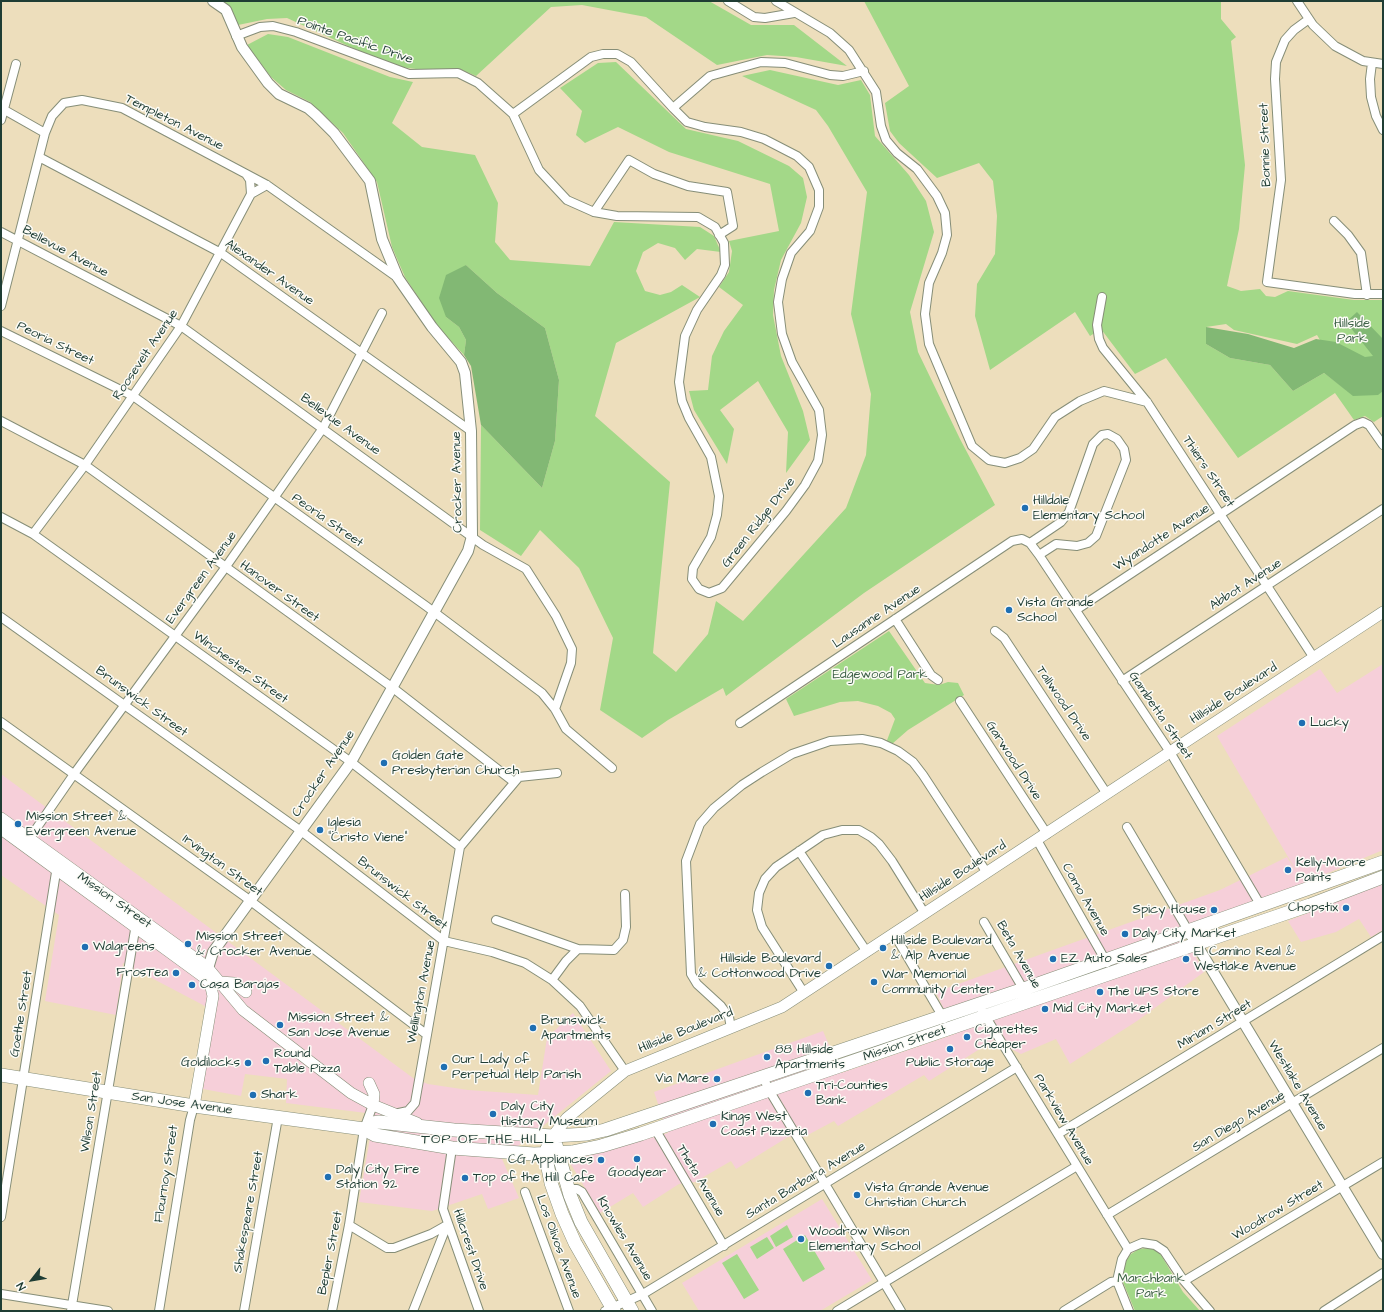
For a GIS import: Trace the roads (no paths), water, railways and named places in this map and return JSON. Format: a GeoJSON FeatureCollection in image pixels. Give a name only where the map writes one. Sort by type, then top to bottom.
{"type":"FeatureCollection","features":[{"type":"Feature","properties":{"kind":"main road","name":"Hillside Boulevard"},"geometry":{"type":"LineString","coordinates":[[552,1136],[567,1118],[625,1071],[782,1007],[1383,612]]}},
{"type":"Feature","properties":{"kind":"main road","name":"Mission Street"},"geometry":{"type":"LineString","coordinates":[[1,818],[27,843],[220,982],[243,1010],[351,1093],[394,1114],[425,1126]]}},
{"type":"Feature","properties":{"kind":"main road","name":"Mission Street"},"geometry":{"type":"LineString","coordinates":[[1,829],[27,843]]}},
{"type":"Feature","properties":{"kind":"main road","name":"Mission Street"},"geometry":{"type":"LineString","coordinates":[[364,1128],[379,1122],[454,1130],[552,1136],[587,1134],[605,1130],[1189,932],[1383,862]]}},
{"type":"Feature","properties":{"kind":"main road","name":"Mission Street"},"geometry":{"type":"LineString","coordinates":[[364,1128],[375,1135],[452,1148],[545,1154],[601,1146],[1112,974],[1317,903],[1383,877]]}},
{"type":"Feature","properties":{"kind":"main road"},"geometry":{"type":"LineString","coordinates":[[206,973],[213,995],[221,995],[243,1010]]}},
{"type":"Feature","properties":{"kind":"main road"},"geometry":{"type":"LineString","coordinates":[[220,982],[234,983],[246,992]]}},
{"type":"Feature","properties":{"kind":"main road","name":"Flournoy Street"},"geometry":{"type":"LineString","coordinates":[[194,1106],[213,995]]}},
{"type":"Feature","properties":{"kind":"main road","name":"San Jose Avenue"},"geometry":{"type":"LineString","coordinates":[[1,1075],[194,1106],[364,1128]]}},
{"type":"Feature","properties":{"kind":"main road"},"geometry":{"type":"LineString","coordinates":[[369,1084],[374,1094],[374,1105]]}},
{"type":"Feature","properties":{"kind":"main road"},"geometry":{"type":"LineString","coordinates":[[452,1148],[454,1130]]}},
{"type":"Feature","properties":{"kind":"main road"},"geometry":{"type":"LineString","coordinates":[[552,1136],[569,1189],[589,1237],[630,1306]]}},
{"type":"Feature","properties":{"kind":"main road"},"geometry":{"type":"LineString","coordinates":[[552,1136],[545,1154],[551,1183],[568,1228],[611,1310]]}},
{"type":"Feature","properties":{"kind":"street","name":"Crocker Avenue"},"geometry":{"type":"LineString","coordinates":[[206,973],[213,952],[351,762],[468,552],[472,536],[471,431],[465,373],[461,362],[432,327],[398,278],[382,238],[370,181],[334,133],[316,115],[308,108],[279,94],[268,83],[242,47],[226,10],[213,1]]}},
{"type":"Feature","properties":{"kind":"street"},"geometry":{"type":"LineString","coordinates":[[728,1],[754,17],[765,18],[794,13]]}},
{"type":"Feature","properties":{"kind":"street"},"geometry":{"type":"LineString","coordinates":[[776,1],[830,33],[848,50],[876,92],[881,126],[886,140],[897,153],[917,169],[937,196],[945,214],[947,235],[942,253],[929,283],[926,314],[929,344],[972,446],[989,460],[1005,463],[1020,458],[1033,449],[1055,417],[1080,401],[1104,391],[1147,402]]}},
{"type":"Feature","properties":{"kind":"street"},"geometry":{"type":"LineString","coordinates":[[1297,1],[1323,36],[1335,46],[1357,58],[1372,63],[1383,64]]}},
{"type":"Feature","properties":{"kind":"street","name":"Bonnie Street"},"geometry":{"type":"LineString","coordinates":[[1309,19],[1294,30],[1285,40],[1276,62],[1275,78],[1281,180],[1267,282],[1367,295]]}},
{"type":"Feature","properties":{"kind":"street","name":"Pointe Pacific Drive"},"geometry":{"type":"LineString","coordinates":[[236,36],[260,27],[273,26],[296,32],[409,74],[458,73],[478,83],[513,114],[539,170],[567,200],[594,212],[617,216],[698,217],[715,227],[724,243],[725,265],[721,275],[697,310],[685,336],[679,382],[682,401],[689,418],[711,457],[719,496],[717,515],[711,537],[693,568],[692,579],[699,590]]}},
{"type":"Feature","properties":{"kind":"street","name":"Green Ridge Drive"},"geometry":{"type":"LineString","coordinates":[[513,114],[591,57],[603,54],[617,54],[631,62],[687,122],[758,138],[797,156],[809,167],[819,190],[819,207],[810,230],[791,252],[782,279],[778,302],[782,334],[792,362],[819,410],[822,435],[818,460],[805,484],[786,511],[722,588],[709,593],[699,590]]}},
{"type":"Feature","properties":{"kind":"street"},"geometry":{"type":"LineString","coordinates":[[673,108],[695,87],[710,76],[761,62],[785,63],[830,75],[842,76],[864,72]]}},
{"type":"Feature","properties":{"kind":"street"},"geometry":{"type":"LineString","coordinates":[[1372,63],[1370,79],[1371,97],[1376,116],[1383,130]]}},
{"type":"Feature","properties":{"kind":"street"},"geometry":{"type":"LineString","coordinates":[[1,120],[2,109],[16,64]]}},
{"type":"Feature","properties":{"kind":"street","name":"Templeton Avenue"},"geometry":{"type":"LineString","coordinates":[[1,306],[45,133],[52,116],[64,104],[82,100],[100,102],[122,108],[267,185],[398,278]]}},
{"type":"Feature","properties":{"kind":"street"},"geometry":{"type":"LineString","coordinates":[[2,109],[45,133]]}},
{"type":"Feature","properties":{"kind":"street","name":"Alexander Avenue"},"geometry":{"type":"LineString","coordinates":[[39,157],[221,253],[471,431]]}},
{"type":"Feature","properties":{"kind":"street"},"geometry":{"type":"LineString","coordinates":[[594,212],[629,160],[654,174],[688,186],[727,192],[733,226],[719,235]]}},
{"type":"Feature","properties":{"kind":"street"},"geometry":{"type":"LineString","coordinates":[[246,174],[250,180],[251,194]]}},
{"type":"Feature","properties":{"kind":"street"},"geometry":{"type":"LineString","coordinates":[[251,194],[267,185]]}},
{"type":"Feature","properties":{"kind":"street","name":"Roosevelt Avenue"},"geometry":{"type":"LineString","coordinates":[[33,534],[85,465],[181,326],[251,194]]}},
{"type":"Feature","properties":{"kind":"street"},"geometry":{"type":"LineString","coordinates":[[1334,221],[1348,235],[1360,253],[1367,295],[1383,294]]}},
{"type":"Feature","properties":{"kind":"street","name":"Bellevue Avenue"},"geometry":{"type":"LineString","coordinates":[[1,232],[181,326],[483,545],[526,569],[572,649],[572,663],[555,709]]}},
{"type":"Feature","properties":{"kind":"street","name":"Thiers Street"},"geometry":{"type":"LineString","coordinates":[[1102,297],[1097,325],[1099,339],[1104,348],[1147,402],[1314,658]]}},
{"type":"Feature","properties":{"kind":"street","name":"Evergreen Avenue"},"geometry":{"type":"LineString","coordinates":[[27,843],[74,774],[174,636],[226,568],[323,428],[382,313]]}},
{"type":"Feature","properties":{"kind":"street","name":"Peoria Street"},"geometry":{"type":"LineString","coordinates":[[1,331],[133,396],[435,612],[542,692],[555,709],[566,729],[612,768]]}},
{"type":"Feature","properties":{"kind":"street","name":"Hanover Street"},"geometry":{"type":"LineString","coordinates":[[1,421],[85,465],[393,688],[514,782]]}},
{"type":"Feature","properties":{"kind":"street","name":"Wyandotte Avenue"},"geometry":{"type":"LineString","coordinates":[[1076,610],[1356,425],[1363,422],[1369,425],[1383,445]]}},
{"type":"Feature","properties":{"kind":"street"},"geometry":{"type":"LineString","coordinates":[[1030,543],[1061,522],[1069,512],[1093,444],[1102,435],[1108,434],[1117,439],[1124,449],[1126,460],[1096,536],[1088,543],[1078,546],[1056,544],[1039,555]]}},
{"type":"Feature","properties":{"kind":"street","name":"Abbot Avenue"},"geometry":{"type":"LineString","coordinates":[[1122,681],[1383,509]]}},
{"type":"Feature","properties":{"kind":"street","name":"Winchester Street"},"geometry":{"type":"LineString","coordinates":[[1,517],[33,534],[351,762],[460,847]]}},
{"type":"Feature","properties":{"kind":"street","name":"Lausanne Avenue"},"geometry":{"type":"LineString","coordinates":[[740,723],[1012,541],[1022,539],[1030,543]]}},
{"type":"Feature","properties":{"kind":"street","name":"Gambetta Street"},"geometry":{"type":"LineString","coordinates":[[1030,543],[1170,752],[1191,785],[1261,906]]}},
{"type":"Feature","properties":{"kind":"street","name":"Brunswick Street"},"geometry":{"type":"LineString","coordinates":[[1,617],[301,831],[444,941],[492,952],[524,963],[552,980],[580,1006],[625,1071]]}},
{"type":"Feature","properties":{"kind":"street"},"geometry":{"type":"LineString","coordinates":[[895,619],[931,675],[938,680]]}},
{"type":"Feature","properties":{"kind":"street","name":"Tallwood Drive"},"geometry":{"type":"LineString","coordinates":[[995,631],[1004,638],[1107,794]]}},
{"type":"Feature","properties":{"kind":"street","name":"Garwood Drive"},"geometry":{"type":"LineString","coordinates":[[960,701],[1046,834]]}},
{"type":"Feature","properties":{"kind":"street","name":"Irvington Street"},"geometry":{"type":"LineString","coordinates":[[1,722],[251,901],[426,1034]]}},
{"type":"Feature","properties":{"kind":"street"},"geometry":{"type":"LineString","coordinates":[[731,1028],[728,1017],[721,1006],[697,984],[691,974],[686,861],[700,824],[714,808],[742,785],[762,772],[792,754],[830,741],[862,739],[881,744],[898,751],[912,762],[933,788],[987,873]]}},
{"type":"Feature","properties":{"kind":"street"},"geometry":{"type":"LineString","coordinates":[[460,847],[519,777],[557,773]]}},
{"type":"Feature","properties":{"kind":"street"},"geometry":{"type":"LineString","coordinates":[[1127,827],[1189,932]]}},
{"type":"Feature","properties":{"kind":"street"},"geometry":{"type":"LineString","coordinates":[[804,993],[762,927],[757,910],[759,893],[765,879],[776,867],[823,835],[842,830],[859,830],[879,844],[892,861],[925,914]]}},
{"type":"Feature","properties":{"kind":"street","name":"Como Avenue"},"geometry":{"type":"LineString","coordinates":[[1037,840],[1112,974]]}},
{"type":"Feature","properties":{"kind":"street","name":"Wellington Avenue"},"geometry":{"type":"LineString","coordinates":[[394,1114],[408,1110],[415,1103],[460,847]]}},
{"type":"Feature","properties":{"kind":"street"},"geometry":{"type":"LineString","coordinates":[[799,851],[867,952]]}},
{"type":"Feature","properties":{"kind":"street","name":"Goethe Street"},"geometry":{"type":"LineString","coordinates":[[1,1217],[57,865]]}},
{"type":"Feature","properties":{"kind":"street"},"geometry":{"type":"LineString","coordinates":[[496,920],[578,949],[614,950],[623,940],[626,927],[625,894]]}},
{"type":"Feature","properties":{"kind":"street","name":"Wilson Street"},"geometry":{"type":"LineString","coordinates":[[72,1308],[136,922]]}},
{"type":"Feature","properties":{"kind":"street","name":"Beta Avenue"},"geometry":{"type":"LineString","coordinates":[[984,922],[1031,1001]]}},
{"type":"Feature","properties":{"kind":"street","name":"Westlake Avenue"},"geometry":{"type":"LineString","coordinates":[[1189,932],[1383,1254]]}},
{"type":"Feature","properties":{"kind":"street"},"geometry":{"type":"LineString","coordinates":[[894,934],[950,1029]]}},
{"type":"Feature","properties":{"kind":"street","name":"Miriam Street"},"geometry":{"type":"LineString","coordinates":[[1058,1134],[1383,936]]}},
{"type":"Feature","properties":{"kind":"street"},"geometry":{"type":"LineString","coordinates":[[552,980],[566,960],[578,949]]}},
{"type":"Feature","properties":{"kind":"street","name":"Parkview Avenue"},"geometry":{"type":"LineString","coordinates":[[978,1004],[1128,1249]]}},
{"type":"Feature","properties":{"kind":"street","name":"San Diego Avenue"},"geometry":{"type":"LineString","coordinates":[[1107,1216],[1383,1048]]}},
{"type":"Feature","properties":{"kind":"street","name":"Santa Barbara Avenue"},"geometry":{"type":"LineString","coordinates":[[611,1310],[630,1306],[643,1294],[1017,1067]]}},
{"type":"Feature","properties":{"kind":"street"},"geometry":{"type":"LineString","coordinates":[[763,1077],[769,1090],[901,1311]]}},
{"type":"Feature","properties":{"kind":"street","name":"Bepler Street"},"geometry":{"type":"LineString","coordinates":[[332,1311],[364,1128],[374,1105]]}},
{"type":"Feature","properties":{"kind":"street","name":"Flournoy Street"},"geometry":{"type":"LineString","coordinates":[[159,1311],[190,1120],[194,1106]]}},
{"type":"Feature","properties":{"kind":"street","name":"Shakespeare Street"},"geometry":{"type":"LineString","coordinates":[[244,1311],[278,1117]]}},
{"type":"Feature","properties":{"kind":"street","name":"Theta Avenue"},"geometry":{"type":"LineString","coordinates":[[655,1129],[724,1246]]}},
{"type":"Feature","properties":{"kind":"street","name":"Hillcrest Drive"},"geometry":{"type":"LineString","coordinates":[[452,1148],[443,1209],[447,1225],[479,1311]]}},
{"type":"Feature","properties":{"kind":"street","name":"Woodrow Street"},"geometry":{"type":"LineString","coordinates":[[1184,1281],[1383,1162]]}},
{"type":"Feature","properties":{"kind":"street"},"geometry":{"type":"LineString","coordinates":[[837,1311],[1077,1166]]}},
{"type":"Feature","properties":{"kind":"street","name":"Knowles Avenue"},"geometry":{"type":"LineString","coordinates":[[569,1189],[577,1189],[582,1192],[652,1311]]}},
{"type":"Feature","properties":{"kind":"street","name":"Los Olivos Avenue"},"geometry":{"type":"LineString","coordinates":[[525,1192],[570,1311]]}},
{"type":"Feature","properties":{"kind":"street"},"geometry":{"type":"LineString","coordinates":[[348,1225],[387,1248],[394,1248],[431,1234],[447,1225]]}},
{"type":"Feature","properties":{"kind":"street"},"geometry":{"type":"LineString","coordinates":[[413,1311],[447,1225]]}},
{"type":"Feature","properties":{"kind":"street"},"geometry":{"type":"LineString","coordinates":[[1130,1311],[1118,1281],[1122,1258],[1128,1249],[1142,1243],[1155,1244],[1164,1251],[1184,1281],[1210,1311]]}},
{"type":"Feature","properties":{"kind":"street"},"geometry":{"type":"LineString","coordinates":[[1324,1311],[1383,1273]]}},
{"type":"Feature","properties":{"kind":"street"},"geometry":{"type":"LineString","coordinates":[[1064,1311],[1111,1282],[1118,1281]]}},
{"type":"Feature","properties":{"kind":"street"},"geometry":{"type":"LineString","coordinates":[[1,1294],[72,1308],[108,1311]]}},
{"type":"Feature","properties":{"kind":"street"},"geometry":{"type":"LineString","coordinates":[[560,1311],[570,1311]]}},
{"type":"Feature","properties":{"kind":"place","name":"Hilldale Elementary School"},"geometry":{"type":"Point","coordinates":[1025,508]}},
{"type":"Feature","properties":{"kind":"place","name":"Vista Grande School"},"geometry":{"type":"Point","coordinates":[1009,610]}},
{"type":"Feature","properties":{"kind":"place","name":"Lucky"},"geometry":{"type":"Point","coordinates":[1302,723]}},
{"type":"Feature","properties":{"kind":"place","name":"Golden Gate Presbyterian Church"},"geometry":{"type":"Point","coordinates":[384,763]}},
{"type":"Feature","properties":{"kind":"place","name":"Mission Street & Evergreen Avenue"},"geometry":{"type":"Point","coordinates":[18,824]}},
{"type":"Feature","properties":{"kind":"place","name":"Iglesia \"Cristo Viene\""},"geometry":{"type":"Point","coordinates":[320,830]}},
{"type":"Feature","properties":{"kind":"place","name":"Kelly-Moore Paints"},"geometry":{"type":"Point","coordinates":[1288,870]}},
{"type":"Feature","properties":{"kind":"place","name":"Chopstix"},"geometry":{"type":"Point","coordinates":[1346,908]}},
{"type":"Feature","properties":{"kind":"place","name":"Spicy House"},"geometry":{"type":"Point","coordinates":[1214,910]}},
{"type":"Feature","properties":{"kind":"place","name":"Daly City Market"},"geometry":{"type":"Point","coordinates":[1125,934]}},
{"type":"Feature","properties":{"kind":"place","name":"Mission Street & Crocker Avenue"},"geometry":{"type":"Point","coordinates":[188,944]}},
{"type":"Feature","properties":{"kind":"place","name":"Walgreens"},"geometry":{"type":"Point","coordinates":[85,947]}},
{"type":"Feature","properties":{"kind":"place","name":"Hillside Boulevard & Alp Avenue"},"geometry":{"type":"Point","coordinates":[883,948]}},
{"type":"Feature","properties":{"kind":"place","name":"EZ Auto Sales"},"geometry":{"type":"Point","coordinates":[1053,959]}},
{"type":"Feature","properties":{"kind":"place","name":"El Camino Real & Westlake Avenue"},"geometry":{"type":"Point","coordinates":[1186,959]}},
{"type":"Feature","properties":{"kind":"place","name":"Hillside Boulevard & Cottonwood Drive"},"geometry":{"type":"Point","coordinates":[829,966]}},
{"type":"Feature","properties":{"kind":"place","name":"FrosTea"},"geometry":{"type":"Point","coordinates":[176,973]}},
{"type":"Feature","properties":{"kind":"place","name":"War Memorial Community Center"},"geometry":{"type":"Point","coordinates":[874,982]}},
{"type":"Feature","properties":{"kind":"place","name":"Casa Barajas"},"geometry":{"type":"Point","coordinates":[192,985]}},
{"type":"Feature","properties":{"kind":"place","name":"The UPS Store"},"geometry":{"type":"Point","coordinates":[1100,992]}},
{"type":"Feature","properties":{"kind":"place","name":"Mid City Market"},"geometry":{"type":"Point","coordinates":[1045,1009]}},
{"type":"Feature","properties":{"kind":"place","name":"Mission Street & San Jose Avenue"},"geometry":{"type":"Point","coordinates":[280,1025]}},
{"type":"Feature","properties":{"kind":"place","name":"Brunswick Apartments"},"geometry":{"type":"Point","coordinates":[533,1028]}},
{"type":"Feature","properties":{"kind":"place","name":"Cigarettes Cheaper"},"geometry":{"type":"Point","coordinates":[967,1037]}},
{"type":"Feature","properties":{"kind":"place","name":"Public Storage"},"geometry":{"type":"Point","coordinates":[950,1049]}},
{"type":"Feature","properties":{"kind":"place","name":"88 Hillside Apartments"},"geometry":{"type":"Point","coordinates":[767,1057]}},
{"type":"Feature","properties":{"kind":"place","name":"Round Table Pizza"},"geometry":{"type":"Point","coordinates":[266,1061]}},
{"type":"Feature","properties":{"kind":"place","name":"Goldilocks"},"geometry":{"type":"Point","coordinates":[248,1063]}},
{"type":"Feature","properties":{"kind":"place","name":"Our Lady of Perpetual Help Parish"},"geometry":{"type":"Point","coordinates":[444,1067]}},
{"type":"Feature","properties":{"kind":"place","name":"Via Mare"},"geometry":{"type":"Point","coordinates":[717,1079]}},
{"type":"Feature","properties":{"kind":"place","name":"Tri-Counties Bank"},"geometry":{"type":"Point","coordinates":[808,1093]}},
{"type":"Feature","properties":{"kind":"place","name":"Shark"},"geometry":{"type":"Point","coordinates":[253,1095]}},
{"type":"Feature","properties":{"kind":"place","name":"Daly City History Museum"},"geometry":{"type":"Point","coordinates":[493,1114]}},
{"type":"Feature","properties":{"kind":"place","name":"Kings West Coast Pizzeria"},"geometry":{"type":"Point","coordinates":[713,1124]}},
{"type":"Feature","properties":{"kind":"place","name":"Goodyear"},"geometry":{"type":"Point","coordinates":[637,1159]}},
{"type":"Feature","properties":{"kind":"place","name":"CG Appliances"},"geometry":{"type":"Point","coordinates":[601,1160]}},
{"type":"Feature","properties":{"kind":"place","name":"Daly City Fire Station 92"},"geometry":{"type":"Point","coordinates":[328,1177]}},
{"type":"Feature","properties":{"kind":"place","name":"Top of the Hill Cafe"},"geometry":{"type":"Point","coordinates":[465,1178]}},
{"type":"Feature","properties":{"kind":"place","name":"Vista Grande Avenue Christian Church"},"geometry":{"type":"Point","coordinates":[857,1195]}},
{"type":"Feature","properties":{"kind":"place","name":"Woodrow Wilson Elementary School"},"geometry":{"type":"Point","coordinates":[801,1239]}},
{"type":"Feature","properties":{"kind":"district","name":"TOP OF THE HILL"},"geometry":{"type":"Point","coordinates":[488,1140]}},
{"type":"Feature","properties":{"kind":"park label","name":"Hillside Park"},"geometry":{"type":"Point","coordinates":[1352,332]}},
{"type":"Feature","properties":{"kind":"park label","name":"Edgewood Park"},"geometry":{"type":"Point","coordinates":[880,675]}},
{"type":"Feature","properties":{"kind":"park label","name":"Marchbank Park"},"geometry":{"type":"Point","coordinates":[1151,1286]}}]}
